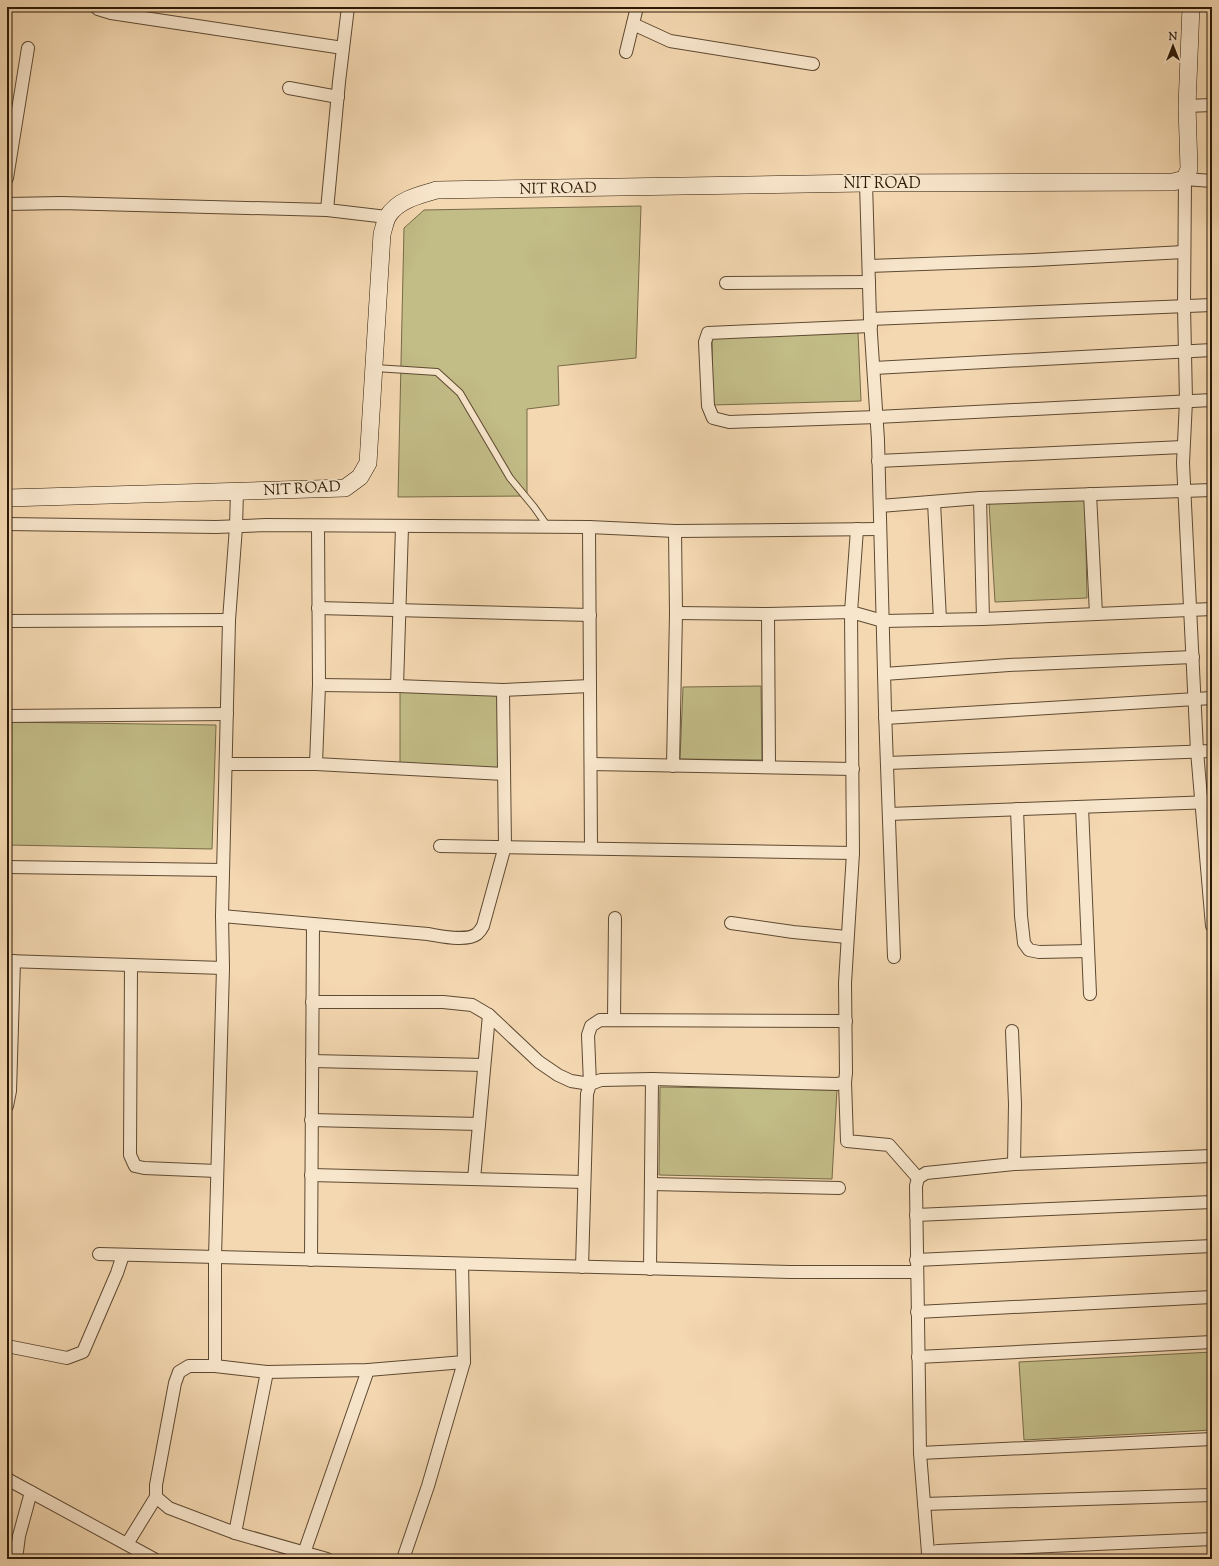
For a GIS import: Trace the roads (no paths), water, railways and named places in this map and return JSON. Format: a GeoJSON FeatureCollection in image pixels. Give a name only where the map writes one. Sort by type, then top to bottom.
{"type":"FeatureCollection","features":[{"type":"Feature","properties":{"kind":"main road"},"geometry":{"type":"LineString","coordinates":[[1185,179],[1189,169],[1187,106],[1191,7]]}},
{"type":"Feature","properties":{"kind":"main road","name":"NIT ROAD"},"geometry":{"type":"LineString","coordinates":[[7,498],[345,488],[360,477],[368,463],[382,234],[387,217],[396,206],[415,196],[437,190],[866,183],[1173,182],[1185,179]]}},
{"type":"Feature","properties":{"kind":"street"},"geometry":{"type":"LineString","coordinates":[[96,7],[111,13],[343,48]]}},
{"type":"Feature","properties":{"kind":"street"},"geometry":{"type":"LineString","coordinates":[[326,210],[348,7]]}},
{"type":"Feature","properties":{"kind":"street"},"geometry":{"type":"LineString","coordinates":[[626,52],[637,7]]}},
{"type":"Feature","properties":{"kind":"street"},"geometry":{"type":"LineString","coordinates":[[633,24],[670,40],[813,64]]}},
{"type":"Feature","properties":{"kind":"street"},"geometry":{"type":"LineString","coordinates":[[7,178],[28,48]]}},
{"type":"Feature","properties":{"kind":"street"},"geometry":{"type":"LineString","coordinates":[[289,88],[338,97]]}},
{"type":"Feature","properties":{"kind":"street"},"geometry":{"type":"LineString","coordinates":[[1187,106],[1212,105]]}},
{"type":"Feature","properties":{"kind":"street"},"geometry":{"type":"LineString","coordinates":[[1212,181],[1185,179],[1184,252],[1186,401],[1184,446],[1185,491],[1197,751],[1207,802],[1212,926]]}},
{"type":"Feature","properties":{"kind":"street"},"geometry":{"type":"LineString","coordinates":[[866,183],[868,266],[877,416],[885,718],[894,957]]}},
{"type":"Feature","properties":{"kind":"street"},"geometry":{"type":"LineString","coordinates":[[7,204],[69,203],[326,210],[387,217]]}},
{"type":"Feature","properties":{"kind":"street"},"geometry":{"type":"LineString","coordinates":[[868,266],[1034,260],[1184,252]]}},
{"type":"Feature","properties":{"kind":"street"},"geometry":{"type":"LineString","coordinates":[[726,283],[869,282]]}},
{"type":"Feature","properties":{"kind":"street"},"geometry":{"type":"LineString","coordinates":[[1212,305],[708,333],[705,342],[708,406],[710,414],[713,418],[729,422],[1212,400]]}},
{"type":"Feature","properties":{"kind":"street"},"geometry":{"type":"LineString","coordinates":[[874,368],[1212,350]]}},
{"type":"Feature","properties":{"kind":"street"},"geometry":{"type":"LineString","coordinates":[[878,461],[1184,446]]}},
{"type":"Feature","properties":{"kind":"street"},"geometry":{"type":"LineString","coordinates":[[880,506],[980,498],[1212,490]]}},
{"type":"Feature","properties":{"kind":"street"},"geometry":{"type":"LineString","coordinates":[[215,1366],[215,1257],[223,968],[222,916],[229,620],[236,527],[237,491]]}},
{"type":"Feature","properties":{"kind":"street"},"geometry":{"type":"LineString","coordinates":[[1090,494],[1096,614]]}},
{"type":"Feature","properties":{"kind":"street"},"geometry":{"type":"LineString","coordinates":[[980,498],[983,619]]}},
{"type":"Feature","properties":{"kind":"street"},"geometry":{"type":"LineString","coordinates":[[934,502],[940,620]]}},
{"type":"Feature","properties":{"kind":"street"},"geometry":{"type":"LineString","coordinates":[[7,524],[236,527],[266,525],[548,527],[675,531],[880,529]]}},
{"type":"Feature","properties":{"kind":"street"},"geometry":{"type":"LineString","coordinates":[[316,764],[319,685],[318,526]]}},
{"type":"Feature","properties":{"kind":"street"},"geometry":{"type":"LineString","coordinates":[[397,686],[402,527]]}},
{"type":"Feature","properties":{"kind":"street"},"geometry":{"type":"LineString","coordinates":[[589,528],[591,848]]}},
{"type":"Feature","properties":{"kind":"street"},"geometry":{"type":"LineString","coordinates":[[857,529],[852,612],[852,853],[845,983],[845,1082],[847,1141],[889,1145],[918,1178]]}},
{"type":"Feature","properties":{"kind":"street"},"geometry":{"type":"LineString","coordinates":[[673,766],[676,613],[675,531]]}},
{"type":"Feature","properties":{"kind":"street"},"geometry":{"type":"LineString","coordinates":[[318,608],[590,615]]}},
{"type":"Feature","properties":{"kind":"street"},"geometry":{"type":"LineString","coordinates":[[676,613],[768,614],[852,612],[882,622],[1212,609]]}},
{"type":"Feature","properties":{"kind":"street"},"geometry":{"type":"LineString","coordinates":[[768,614],[769,767]]}},
{"type":"Feature","properties":{"kind":"street"},"geometry":{"type":"LineString","coordinates":[[7,621],[229,620]]}},
{"type":"Feature","properties":{"kind":"street"},"geometry":{"type":"LineString","coordinates":[[884,674],[1008,664],[1193,657]]}},
{"type":"Feature","properties":{"kind":"street"},"geometry":{"type":"LineString","coordinates":[[319,685],[503,690],[590,686]]}},
{"type":"Feature","properties":{"kind":"street"},"geometry":{"type":"LineString","coordinates":[[222,916],[428,934],[451,938],[467,938],[477,934],[483,926],[505,846],[503,690]]}},
{"type":"Feature","properties":{"kind":"street"},"geometry":{"type":"LineString","coordinates":[[885,718],[1212,698]]}},
{"type":"Feature","properties":{"kind":"street"},"geometry":{"type":"LineString","coordinates":[[7,716],[227,714]]}},
{"type":"Feature","properties":{"kind":"street"},"geometry":{"type":"LineString","coordinates":[[887,763],[1212,751]]}},
{"type":"Feature","properties":{"kind":"street"},"geometry":{"type":"LineString","coordinates":[[226,764],[316,764],[504,774]]}},
{"type":"Feature","properties":{"kind":"street"},"geometry":{"type":"LineString","coordinates":[[591,764],[852,769]]}},
{"type":"Feature","properties":{"kind":"street"},"geometry":{"type":"LineString","coordinates":[[889,814],[1207,802]]}},
{"type":"Feature","properties":{"kind":"street"},"geometry":{"type":"LineString","coordinates":[[1082,807],[1090,994]]}},
{"type":"Feature","properties":{"kind":"street"},"geometry":{"type":"LineString","coordinates":[[1017,810],[1021,916],[1024,944],[1029,950],[1039,952],[1088,951]]}},
{"type":"Feature","properties":{"kind":"street"},"geometry":{"type":"LineString","coordinates":[[440,846],[852,853]]}},
{"type":"Feature","properties":{"kind":"street"},"geometry":{"type":"LineString","coordinates":[[7,867],[223,870]]}},
{"type":"Feature","properties":{"kind":"street"},"geometry":{"type":"LineString","coordinates":[[614,1020],[615,918]]}},
{"type":"Feature","properties":{"kind":"street"},"geometry":{"type":"LineString","coordinates":[[731,922],[793,932],[847,943]]}},
{"type":"Feature","properties":{"kind":"street"},"geometry":{"type":"LineString","coordinates":[[311,1260],[312,924]]}},
{"type":"Feature","properties":{"kind":"street"},"geometry":{"type":"LineString","coordinates":[[7,1106],[10,1091],[11,961],[223,968]]}},
{"type":"Feature","properties":{"kind":"street"},"geometry":{"type":"LineString","coordinates":[[131,965],[130,1155],[134,1166],[144,1168],[217,1171]]}},
{"type":"Feature","properties":{"kind":"street"},"geometry":{"type":"LineString","coordinates":[[312,1002],[460,1003],[472,1005],[489,1015],[539,1062],[551,1071],[571,1081],[590,1084],[601,1080],[652,1079],[837,1084],[845,1082]]}},
{"type":"Feature","properties":{"kind":"street"},"geometry":{"type":"LineString","coordinates":[[474,1179],[489,1015]]}},
{"type":"Feature","properties":{"kind":"street"},"geometry":{"type":"LineString","coordinates":[[582,1267],[587,1094],[590,1084],[588,1035],[591,1026],[600,1020],[846,1021]]}},
{"type":"Feature","properties":{"kind":"street"},"geometry":{"type":"LineString","coordinates":[[1012,1031],[1015,1104],[1014,1164]]}},
{"type":"Feature","properties":{"kind":"street"},"geometry":{"type":"LineString","coordinates":[[312,1061],[484,1065]]}},
{"type":"Feature","properties":{"kind":"street"},"geometry":{"type":"LineString","coordinates":[[650,1269],[652,1079]]}},
{"type":"Feature","properties":{"kind":"street"},"geometry":{"type":"LineString","coordinates":[[311,1120],[479,1124]]}},
{"type":"Feature","properties":{"kind":"street"},"geometry":{"type":"LineString","coordinates":[[1212,1156],[1014,1164],[926,1173],[918,1178],[916,1186],[920,1453],[928,1556],[938,1550],[1212,1539]]}},
{"type":"Feature","properties":{"kind":"street"},"geometry":{"type":"LineString","coordinates":[[311,1175],[584,1182]]}},
{"type":"Feature","properties":{"kind":"street"},"geometry":{"type":"LineString","coordinates":[[651,1184],[839,1188]]}},
{"type":"Feature","properties":{"kind":"street"},"geometry":{"type":"LineString","coordinates":[[916,1215],[1212,1202]]}},
{"type":"Feature","properties":{"kind":"street"},"geometry":{"type":"LineString","coordinates":[[99,1254],[790,1272],[916,1266],[1212,1246]]}},
{"type":"Feature","properties":{"kind":"street"},"geometry":{"type":"LineString","coordinates":[[7,1346],[67,1358],[83,1352],[117,1273],[123,1255]]}},
{"type":"Feature","properties":{"kind":"street"},"geometry":{"type":"LineString","coordinates":[[403,1559],[428,1486],[464,1362],[462,1264]]}},
{"type":"Feature","properties":{"kind":"street"},"geometry":{"type":"LineString","coordinates":[[917,1312],[1212,1298]]}},
{"type":"Feature","properties":{"kind":"street"},"geometry":{"type":"LineString","coordinates":[[918,1357],[1212,1342]]}},
{"type":"Feature","properties":{"kind":"street"},"geometry":{"type":"LineString","coordinates":[[127,1544],[156,1497],[158,1477],[175,1384],[179,1372],[189,1366],[215,1366],[267,1372],[368,1370],[464,1362]]}},
{"type":"Feature","properties":{"kind":"street"},"geometry":{"type":"LineString","coordinates":[[304,1553],[368,1370]]}},
{"type":"Feature","properties":{"kind":"street"},"geometry":{"type":"LineString","coordinates":[[235,1533],[267,1372]]}},
{"type":"Feature","properties":{"kind":"street"},"geometry":{"type":"LineString","coordinates":[[920,1453],[1212,1439]]}},
{"type":"Feature","properties":{"kind":"street"},"geometry":{"type":"LineString","coordinates":[[7,1478],[154,1559]]}},
{"type":"Feature","properties":{"kind":"street"},"geometry":{"type":"LineString","coordinates":[[16,1559],[19,1536],[31,1492]]}},
{"type":"Feature","properties":{"kind":"street"},"geometry":{"type":"LineString","coordinates":[[924,1504],[1212,1495]]}},
{"type":"Feature","properties":{"kind":"street"},"geometry":{"type":"LineString","coordinates":[[156,1497],[169,1508],[235,1533],[327,1559]]}},
{"type":"Feature","properties":{"kind":"lane"},"geometry":{"type":"LineString","coordinates":[[374,367],[437,372],[460,393],[510,478],[548,527]]}}]}
